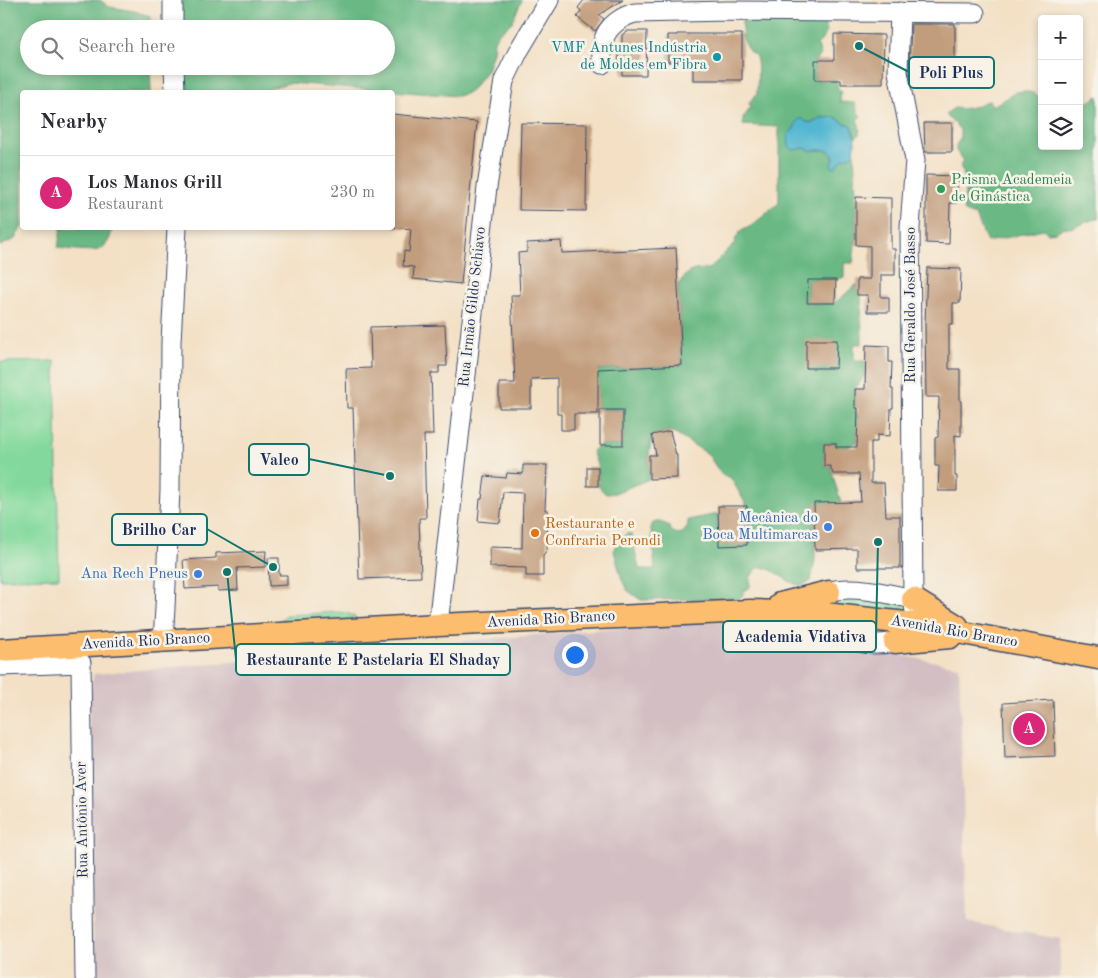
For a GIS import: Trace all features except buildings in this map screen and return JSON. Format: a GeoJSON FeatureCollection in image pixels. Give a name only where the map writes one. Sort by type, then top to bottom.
{"type":"FeatureCollection","features":[{"type":"Feature","properties":{"kind":"main road"},"geometry":{"type":"LineString","coordinates":[[750,611],[829,592]]}},
{"type":"Feature","properties":{"kind":"main road"},"geometry":{"type":"LineString","coordinates":[[913,599],[935,614],[974,635]]}},
{"type":"Feature","properties":{"kind":"main road","name":"Avenida Rio Branco"},"geometry":{"type":"LineString","coordinates":[[0,650],[438,625],[750,611],[816,613],[915,624],[1098,658]]}},
{"type":"Feature","properties":{"kind":"main road"},"geometry":{"type":"LineString","coordinates":[[750,611],[827,633]]}},
{"type":"Feature","properties":{"kind":"main road"},"geometry":{"type":"LineString","coordinates":[[895,642],[974,635]]}},
{"type":"Feature","properties":{"kind":"street"},"geometry":{"type":"LineString","coordinates":[[173,0],[173,20]]}},
{"type":"Feature","properties":{"kind":"street","name":"Rua Irmão Gildo Schiavo"},"geometry":{"type":"LineString","coordinates":[[438,625],[487,187],[504,81],[519,50],[549,0]]}},
{"type":"Feature","properties":{"kind":"street"},"geometry":{"type":"LineString","coordinates":[[602,64],[603,40],[606,34],[615,23],[627,15],[635,13],[728,6],[975,13]]}},
{"type":"Feature","properties":{"kind":"street","name":"Rua Geraldo José Basso"},"geometry":{"type":"LineString","coordinates":[[900,12],[898,72],[916,160],[910,227],[913,599],[916,613],[915,624]]}},
{"type":"Feature","properties":{"kind":"street"},"geometry":{"type":"LineString","coordinates":[[174,75],[175,90]]}},
{"type":"Feature","properties":{"kind":"street"},"geometry":{"type":"LineString","coordinates":[[163,641],[170,489],[171,342],[177,230]]}},
{"type":"Feature","properties":{"kind":"street"},"geometry":{"type":"LineString","coordinates":[[913,599],[867,590],[829,592],[821,599],[816,613],[827,633],[846,640],[864,643],[895,642],[910,635],[915,624]]}},
{"type":"Feature","properties":{"kind":"street","name":"Rua Antônio Aver"},"geometry":{"type":"LineString","coordinates":[[0,666],[81,663],[86,978]]}},
{"type":"Feature","properties":{"kind":"shaded area"},"geometry":{"type":"Polygon","coordinates":[[[754,620],[819,641],[959,666],[967,922],[1060,939],[1060,978],[94,978],[89,700],[94,674],[695,621],[754,620]]]}},
{"type":"Feature","properties":{"kind":"green space"},"geometry":{"type":"Polygon","coordinates":[[[0,0],[100,0],[109,7],[150,16],[150,20],[20,20],[20,75],[150,75],[151,90],[20,90],[20,230],[15,239],[0,246],[0,0]]]}},
{"type":"Feature","properties":{"kind":"green space"},"geometry":{"type":"Polygon","coordinates":[[[176,0],[522,0],[512,22],[494,40],[493,52],[487,70],[470,92],[458,96],[289,83],[270,88],[270,90],[177,90],[177,75],[395,75],[395,20],[176,20],[176,0]]]}},
{"type":"Feature","properties":{"kind":"green space"},"geometry":{"type":"Polygon","coordinates":[[[742,21],[826,23],[825,35],[817,44],[821,55],[815,60],[815,80],[836,80],[841,91],[840,102],[855,103],[860,115],[857,120],[860,132],[855,138],[849,124],[835,117],[820,118],[811,122],[802,119],[792,132],[789,147],[825,150],[831,152],[834,160],[840,162],[843,158],[849,157],[854,153],[856,222],[853,263],[844,263],[844,277],[836,280],[808,280],[807,303],[835,303],[857,284],[857,295],[861,295],[862,344],[854,344],[854,361],[865,361],[865,375],[855,389],[855,408],[858,418],[857,442],[847,447],[836,447],[836,443],[824,443],[824,466],[830,466],[841,503],[814,504],[815,559],[811,581],[801,585],[795,584],[763,567],[758,568],[750,578],[750,587],[744,591],[739,599],[641,600],[627,590],[622,580],[614,551],[620,539],[627,534],[631,534],[639,569],[655,569],[651,529],[653,523],[657,522],[668,525],[677,534],[686,529],[688,520],[718,514],[719,546],[747,545],[747,506],[731,478],[721,474],[707,453],[670,431],[652,435],[649,455],[649,479],[615,493],[606,494],[598,486],[598,467],[592,451],[600,445],[623,445],[623,410],[598,409],[598,381],[557,381],[567,371],[682,365],[678,285],[691,271],[709,269],[735,244],[736,238],[742,230],[750,227],[779,203],[779,127],[743,125],[743,117],[751,108],[749,103],[757,93],[758,69],[755,55],[747,49],[744,41],[742,21]]]}},
{"type":"Feature","properties":{"kind":"green space"},"geometry":{"type":"Polygon","coordinates":[[[1024,91],[1038,96],[1038,150],[1083,150],[1083,104],[1098,96],[1098,219],[1071,228],[1064,227],[1056,232],[1048,233],[1043,229],[987,242],[976,216],[965,212],[964,209],[965,184],[961,166],[963,159],[956,151],[956,145],[960,139],[960,129],[956,126],[955,122],[950,120],[947,113],[954,108],[961,109],[978,106],[989,101],[993,106],[1016,92],[1024,91]]]}},
{"type":"Feature","properties":{"kind":"green space"},"geometry":{"type":"Polygon","coordinates":[[[61,230],[112,230],[107,244],[98,250],[58,248],[61,230]]]}},
{"type":"Feature","properties":{"kind":"green space"},"geometry":{"type":"Polygon","coordinates":[[[55,361],[59,578],[0,579],[0,362],[55,361]]]}},
{"type":"Feature","properties":{"kind":"green space"},"geometry":{"type":"Polygon","coordinates":[[[859,596],[900,604],[907,608],[913,617],[824,608],[832,600],[859,596]]]}},
{"type":"Feature","properties":{"kind":"green space"},"geometry":{"type":"Polygon","coordinates":[[[337,612],[350,614],[357,619],[278,622],[286,615],[337,612]]]}},
{"type":"Feature","properties":{"kind":"green space"},"geometry":{"type":"Polygon","coordinates":[[[358,639],[349,646],[305,649],[287,649],[278,642],[358,639]]]}},
{"type":"Feature","properties":{"kind":"water"},"geometry":{"type":"Polygon","coordinates":[[[835,117],[851,125],[855,142],[854,153],[849,157],[843,158],[835,168],[831,166],[834,158],[831,152],[805,148],[793,150],[789,147],[788,134],[793,130],[798,119],[813,123],[821,118],[835,117]]]}},
{"type":"Feature","properties":{"kind":"place","name":"Poli Plus"},"geometry":{"type":"Point","coordinates":[859,46]}},
{"type":"Feature","properties":{"kind":"place","name":"VMF Antunes Indústria de Moldes em Fibra"},"geometry":{"type":"Point","coordinates":[717,57]}},
{"type":"Feature","properties":{"kind":"place","name":"Prisma Academeia de Ginástica"},"geometry":{"type":"Point","coordinates":[941,189]}},
{"type":"Feature","properties":{"kind":"place","name":"Valeo"},"geometry":{"type":"Point","coordinates":[390,476]}},
{"type":"Feature","properties":{"kind":"place","name":"Mecânica do Boca Multimarcas"},"geometry":{"type":"Point","coordinates":[828,527]}},
{"type":"Feature","properties":{"kind":"place","name":"Restaurante e Confraria Perondi"},"geometry":{"type":"Point","coordinates":[535,533]}},
{"type":"Feature","properties":{"kind":"place","name":"Academia Vidativa"},"geometry":{"type":"Point","coordinates":[878,542]}},
{"type":"Feature","properties":{"kind":"place","name":"Brilho Car"},"geometry":{"type":"Point","coordinates":[273,567]}},
{"type":"Feature","properties":{"kind":"place","name":"Restaurante E Pastelaria El Shaday"},"geometry":{"type":"Point","coordinates":[227,572]}},
{"type":"Feature","properties":{"kind":"place","name":"Ana Rech Pneus"},"geometry":{"type":"Point","coordinates":[198,574]}},
{"type":"Feature","properties":{"kind":"place","name":"Los Manos Grill"},"geometry":{"type":"Point","coordinates":[1029,729]}}]}
